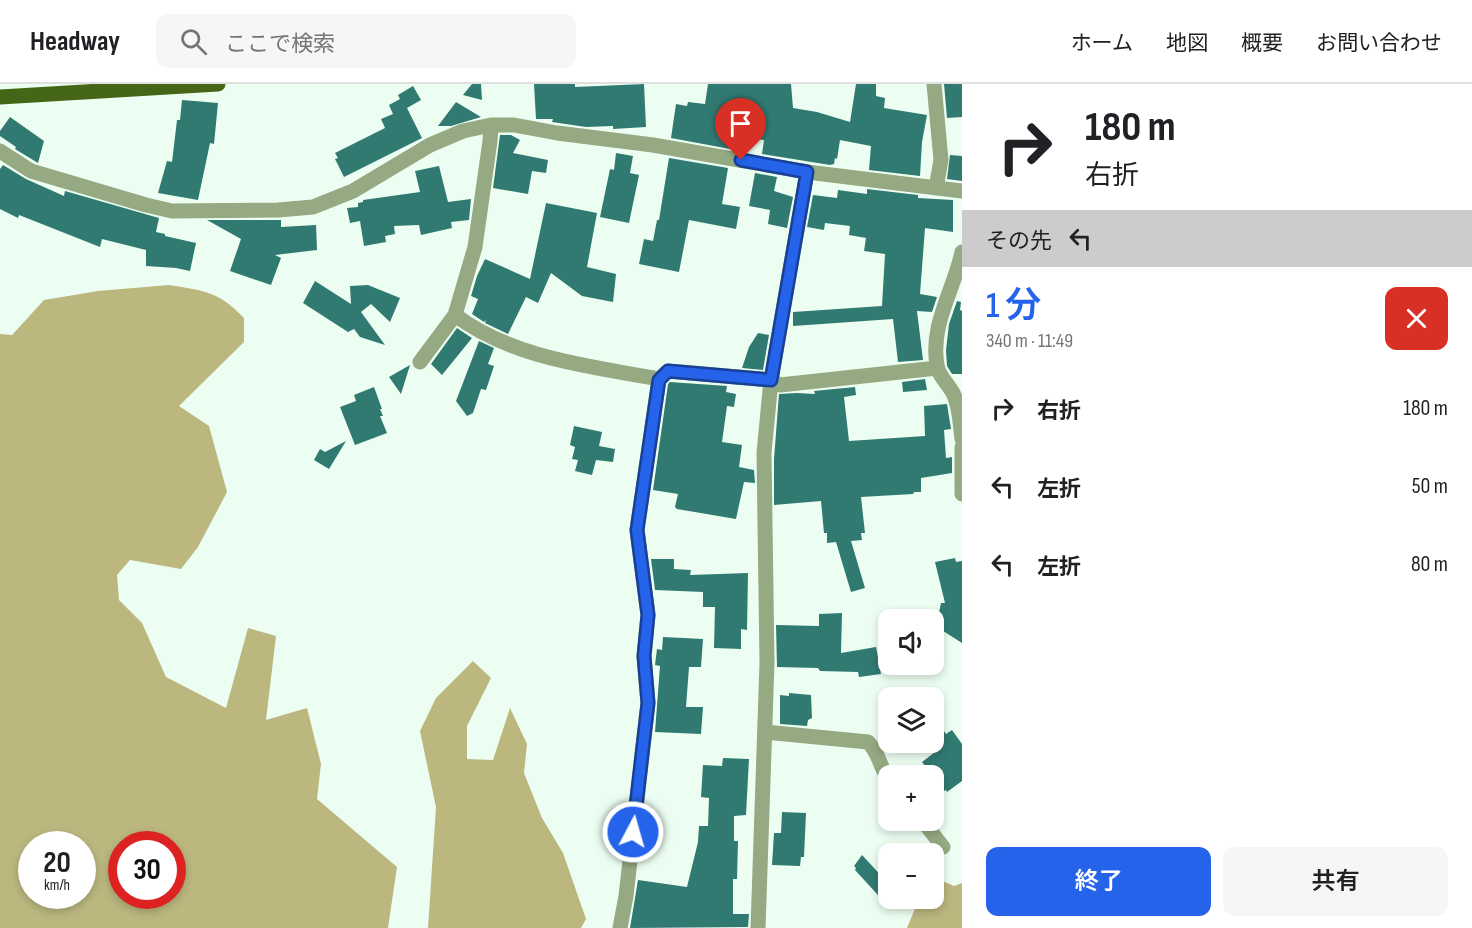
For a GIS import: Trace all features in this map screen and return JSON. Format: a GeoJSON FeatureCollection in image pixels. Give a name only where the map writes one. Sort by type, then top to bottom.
{"type":"FeatureCollection","features":[{"type":"Feature","properties":{"kind":"main road"},"geometry":{"type":"LineString","coordinates":[[0,97],[218,84]]}},
{"type":"Feature","properties":{"kind":"street"},"geometry":{"type":"LineString","coordinates":[[934,84],[940,160],[936,188]]}},
{"type":"Feature","properties":{"kind":"street"},"geometry":{"type":"LineString","coordinates":[[0,151],[31,171],[172,211],[278,210],[313,207],[353,190],[430,145],[463,131],[491,125],[514,125],[652,145],[807,172],[962,191]]}},
{"type":"Feature","properties":{"kind":"street"},"geometry":{"type":"LineString","coordinates":[[420,362],[455,315],[475,247],[491,125]]}},
{"type":"Feature","properties":{"kind":"street"},"geometry":{"type":"LineString","coordinates":[[758,928],[767,663],[764,453],[771,380],[807,172]]}},
{"type":"Feature","properties":{"kind":"street"},"geometry":{"type":"LineString","coordinates":[[962,252],[958,272],[939,318],[935,345],[937,368],[959,409],[962,439]]}},
{"type":"Feature","properties":{"kind":"street"},"geometry":{"type":"LineString","coordinates":[[455,315],[470,326],[528,352],[659,380]]}},
{"type":"Feature","properties":{"kind":"street"},"geometry":{"type":"LineString","coordinates":[[620,928],[626,896],[648,703],[644,656],[648,615],[637,530],[659,380],[668,371],[771,380],[780,385],[937,368]]}},
{"type":"Feature","properties":{"kind":"street"},"geometry":{"type":"LineString","coordinates":[[962,447],[962,489]]}},
{"type":"Feature","properties":{"kind":"street"},"geometry":{"type":"LineString","coordinates":[[765,732],[868,742],[877,751],[881,765]]}},
{"type":"Feature","properties":{"kind":"street"},"geometry":{"type":"LineString","coordinates":[[931,831],[940,843]]}},
{"type":"Feature","properties":{"kind":"shaded area"},"geometry":{"type":"Polygon","coordinates":[[[169,285],[218,297],[244,318],[244,342],[179,406],[209,426],[227,492],[198,547],[181,569],[130,560],[117,575],[119,600],[142,623],[166,677],[226,708],[248,628],[276,636],[266,720],[307,708],[321,764],[317,799],[397,867],[388,928],[0,928],[0,334],[12,335],[44,300],[98,291],[169,285]]]}},
{"type":"Feature","properties":{"kind":"shaded area"},"geometry":{"type":"Polygon","coordinates":[[[473,661],[491,678],[467,726],[467,759],[493,760],[510,708],[527,744],[524,773],[542,818],[563,853],[586,919],[581,928],[428,928],[436,807],[420,731],[436,698],[473,661]]]}},
{"type":"Feature","properties":{"kind":"shaded area"},"geometry":{"type":"Polygon","coordinates":[[[944,882],[954,886],[962,883],[962,928],[907,928],[915,909],[944,909],[944,882]]]}},
{"type":"Feature","properties":{"kind":"building"},"geometry":{"type":"Polygon","coordinates":[[[472,84],[481,84],[482,100],[463,95],[472,84]]]}},
{"type":"Feature","properties":{"kind":"building"},"geometry":{"type":"Polygon","coordinates":[[[534,84],[575,84],[575,87],[644,84],[646,127],[613,129],[613,126],[586,127],[552,122],[553,119],[536,119],[534,84]]]}},
{"type":"Feature","properties":{"kind":"building"},"geometry":{"type":"Polygon","coordinates":[[[708,84],[791,84],[793,108],[817,112],[850,122],[856,84],[876,84],[876,96],[885,98],[884,108],[927,115],[922,142],[920,176],[869,170],[871,146],[840,140],[837,159],[835,158],[834,164],[830,165],[762,154],[764,140],[732,136],[730,149],[671,138],[676,104],[687,106],[688,102],[705,104],[708,84]]]}},
{"type":"Feature","properties":{"kind":"building"},"geometry":{"type":"Polygon","coordinates":[[[944,84],[962,84],[962,117],[947,118],[944,84]]]}},
{"type":"Feature","properties":{"kind":"building"},"geometry":{"type":"Polygon","coordinates":[[[413,86],[421,100],[407,108],[422,138],[344,177],[335,159],[338,158],[335,153],[385,128],[381,119],[393,114],[389,105],[400,99],[398,95],[413,86]]]}},
{"type":"Feature","properties":{"kind":"building"},"geometry":{"type":"Polygon","coordinates":[[[182,100],[218,103],[214,144],[210,143],[198,200],[158,193],[167,161],[172,162],[182,100]]]}},
{"type":"Feature","properties":{"kind":"building"},"geometry":{"type":"Polygon","coordinates":[[[456,102],[481,117],[451,126],[438,126],[456,102]]]}},
{"type":"Feature","properties":{"kind":"building"},"geometry":{"type":"Polygon","coordinates":[[[10,117],[44,141],[38,163],[15,149],[16,147],[0,136],[0,131],[10,117]]]}},
{"type":"Feature","properties":{"kind":"building"},"geometry":{"type":"Polygon","coordinates":[[[500,135],[511,135],[520,140],[513,153],[548,160],[546,173],[532,171],[528,194],[493,188],[500,135]]]}},
{"type":"Feature","properties":{"kind":"building"},"geometry":{"type":"Polygon","coordinates":[[[616,153],[633,156],[630,173],[639,175],[629,223],[600,217],[610,169],[614,170],[616,153]]]}},
{"type":"Feature","properties":{"kind":"building"},"geometry":{"type":"Polygon","coordinates":[[[950,155],[962,156],[962,181],[947,179],[950,155]]]}},
{"type":"Feature","properties":{"kind":"building"},"geometry":{"type":"Polygon","coordinates":[[[669,158],[728,168],[722,204],[740,207],[736,229],[689,220],[679,272],[639,264],[644,239],[653,241],[657,220],[659,220],[669,158]]]}},
{"type":"Feature","properties":{"kind":"building"},"geometry":{"type":"Polygon","coordinates":[[[3,165],[26,179],[64,196],[65,191],[159,218],[156,232],[196,243],[190,271],[146,266],[146,250],[102,239],[100,247],[19,215],[18,218],[0,209],[0,169],[3,165]]]}},
{"type":"Feature","properties":{"kind":"building"},"geometry":{"type":"Polygon","coordinates":[[[439,166],[448,202],[471,199],[469,220],[451,222],[452,228],[421,235],[419,225],[394,226],[395,234],[385,236],[386,242],[364,246],[360,221],[350,223],[347,208],[358,207],[358,203],[363,200],[420,192],[415,171],[439,166]]]}},
{"type":"Feature","properties":{"kind":"building"},"geometry":{"type":"Polygon","coordinates":[[[755,173],[777,177],[774,191],[793,197],[787,228],[768,224],[770,210],[749,206],[755,173]]]}},
{"type":"Feature","properties":{"kind":"building"},"geometry":{"type":"Polygon","coordinates":[[[867,189],[918,195],[918,198],[953,200],[953,232],[925,228],[920,294],[937,297],[932,312],[917,311],[923,360],[898,362],[893,319],[793,326],[793,312],[882,306],[885,254],[864,251],[866,238],[849,235],[850,226],[825,223],[824,230],[807,227],[813,195],[837,198],[838,190],[867,194],[867,189]]]}},
{"type":"Feature","properties":{"kind":"building"},"geometry":{"type":"Polygon","coordinates":[[[546,203],[597,213],[587,267],[616,274],[613,302],[582,296],[551,273],[538,303],[526,297],[508,334],[472,314],[478,299],[471,296],[485,259],[530,279],[546,203]]]}},
{"type":"Feature","properties":{"kind":"building"},"geometry":{"type":"Polygon","coordinates":[[[207,220],[281,220],[281,227],[316,225],[317,250],[275,255],[281,258],[271,285],[230,271],[241,239],[207,220]]]}},
{"type":"Feature","properties":{"kind":"building"},"geometry":{"type":"Polygon","coordinates":[[[315,281],[351,304],[350,286],[368,285],[400,298],[390,322],[371,304],[361,312],[385,345],[360,337],[354,329],[348,332],[303,303],[315,281]]]}},
{"type":"Feature","properties":{"kind":"building"},"geometry":{"type":"Polygon","coordinates":[[[957,301],[961,302],[960,310],[962,311],[962,374],[952,374],[947,366],[946,350],[949,324],[957,301]]]}},
{"type":"Feature","properties":{"kind":"building"},"geometry":{"type":"Polygon","coordinates":[[[457,328],[472,338],[442,375],[431,364],[457,328]]]}},
{"type":"Feature","properties":{"kind":"building"},"geometry":{"type":"Polygon","coordinates":[[[758,333],[769,335],[763,370],[742,368],[749,347],[758,333]]]}},
{"type":"Feature","properties":{"kind":"building"},"geometry":{"type":"Polygon","coordinates":[[[479,341],[494,348],[488,364],[494,366],[486,390],[481,389],[473,413],[467,416],[456,401],[479,341]]]}},
{"type":"Feature","properties":{"kind":"building"},"geometry":{"type":"Polygon","coordinates":[[[410,365],[401,394],[389,377],[410,365]]]}},
{"type":"Feature","properties":{"kind":"building"},"geometry":{"type":"Polygon","coordinates":[[[925,379],[927,390],[903,392],[902,382],[925,379]]]}},
{"type":"Feature","properties":{"kind":"building"},"geometry":{"type":"Polygon","coordinates":[[[670,382],[727,386],[726,392],[736,394],[734,407],[727,406],[722,442],[742,445],[739,467],[754,470],[755,483],[744,482],[736,519],[677,509],[675,507],[678,494],[653,490],[670,382]]]}},
{"type":"Feature","properties":{"kind":"building"},"geometry":{"type":"Polygon","coordinates":[[[374,387],[382,409],[380,409],[383,416],[380,416],[387,433],[355,445],[340,407],[356,401],[354,395],[374,387]]]}},
{"type":"Feature","properties":{"kind":"building"},"geometry":{"type":"Polygon","coordinates":[[[855,387],[856,395],[844,397],[849,441],[925,436],[924,406],[947,404],[951,429],[944,430],[946,458],[952,457],[952,473],[921,478],[921,492],[861,497],[865,533],[861,533],[862,540],[851,541],[865,588],[851,592],[836,542],[827,543],[821,501],[774,505],[774,459],[779,394],[815,394],[814,391],[855,387]]]}},
{"type":"Feature","properties":{"kind":"building"},"geometry":{"type":"Polygon","coordinates":[[[574,426],[602,432],[599,446],[615,449],[613,462],[596,460],[592,475],[575,471],[578,460],[572,459],[575,447],[570,445],[574,426]]]}},
{"type":"Feature","properties":{"kind":"building"},"geometry":{"type":"Polygon","coordinates":[[[346,441],[329,469],[314,460],[320,449],[325,452],[346,441]]]}},
{"type":"Feature","properties":{"kind":"building"},"geometry":{"type":"Polygon","coordinates":[[[955,558],[956,562],[962,561],[962,643],[944,632],[944,609],[940,609],[941,603],[945,603],[935,562],[955,558]]]}},
{"type":"Feature","properties":{"kind":"building"},"geometry":{"type":"Polygon","coordinates":[[[651,559],[674,559],[674,569],[691,570],[690,575],[748,573],[747,630],[741,629],[741,649],[714,648],[715,607],[703,607],[703,592],[655,590],[651,559]]]}},
{"type":"Feature","properties":{"kind":"building"},"geometry":{"type":"Polygon","coordinates":[[[842,613],[841,653],[876,647],[878,674],[859,677],[858,672],[777,667],[776,625],[819,626],[819,614],[842,613]]]}},
{"type":"Feature","properties":{"kind":"building"},"geometry":{"type":"Polygon","coordinates":[[[663,637],[703,639],[701,667],[689,667],[686,707],[703,707],[701,734],[655,732],[660,666],[655,665],[657,649],[662,650],[663,637]]]}},
{"type":"Feature","properties":{"kind":"building"},"geometry":{"type":"Polygon","coordinates":[[[789,693],[811,695],[812,718],[808,720],[807,726],[780,724],[780,695],[789,696],[789,693]]]}},
{"type":"Feature","properties":{"kind":"building"},"geometry":{"type":"Polygon","coordinates":[[[952,730],[962,744],[962,781],[947,792],[944,791],[944,765],[924,765],[922,762],[934,753],[944,753],[944,731],[946,734],[952,730]]]}},
{"type":"Feature","properties":{"kind":"building"},"geometry":{"type":"Polygon","coordinates":[[[723,758],[749,759],[746,815],[734,816],[734,841],[738,841],[737,879],[733,879],[733,914],[749,914],[748,927],[630,928],[638,880],[687,887],[698,842],[699,826],[708,826],[709,798],[701,797],[703,765],[722,766],[723,758]]]}},
{"type":"Feature","properties":{"kind":"building"},"geometry":{"type":"Polygon","coordinates":[[[782,812],[806,813],[804,857],[801,857],[800,866],[772,865],[774,833],[781,833],[782,812]]]}},
{"type":"Feature","properties":{"kind":"building"},"geometry":{"type":"Polygon","coordinates":[[[862,855],[878,872],[878,895],[855,870],[854,866],[862,855]]]}},
{"type":"Feature","properties":{"kind":"route"},"geometry":{"type":"LineString","coordinates":[[633,832],[648,703],[644,656],[648,615],[637,530],[659,380],[668,371],[771,380],[807,172],[741,160]]}}]}
